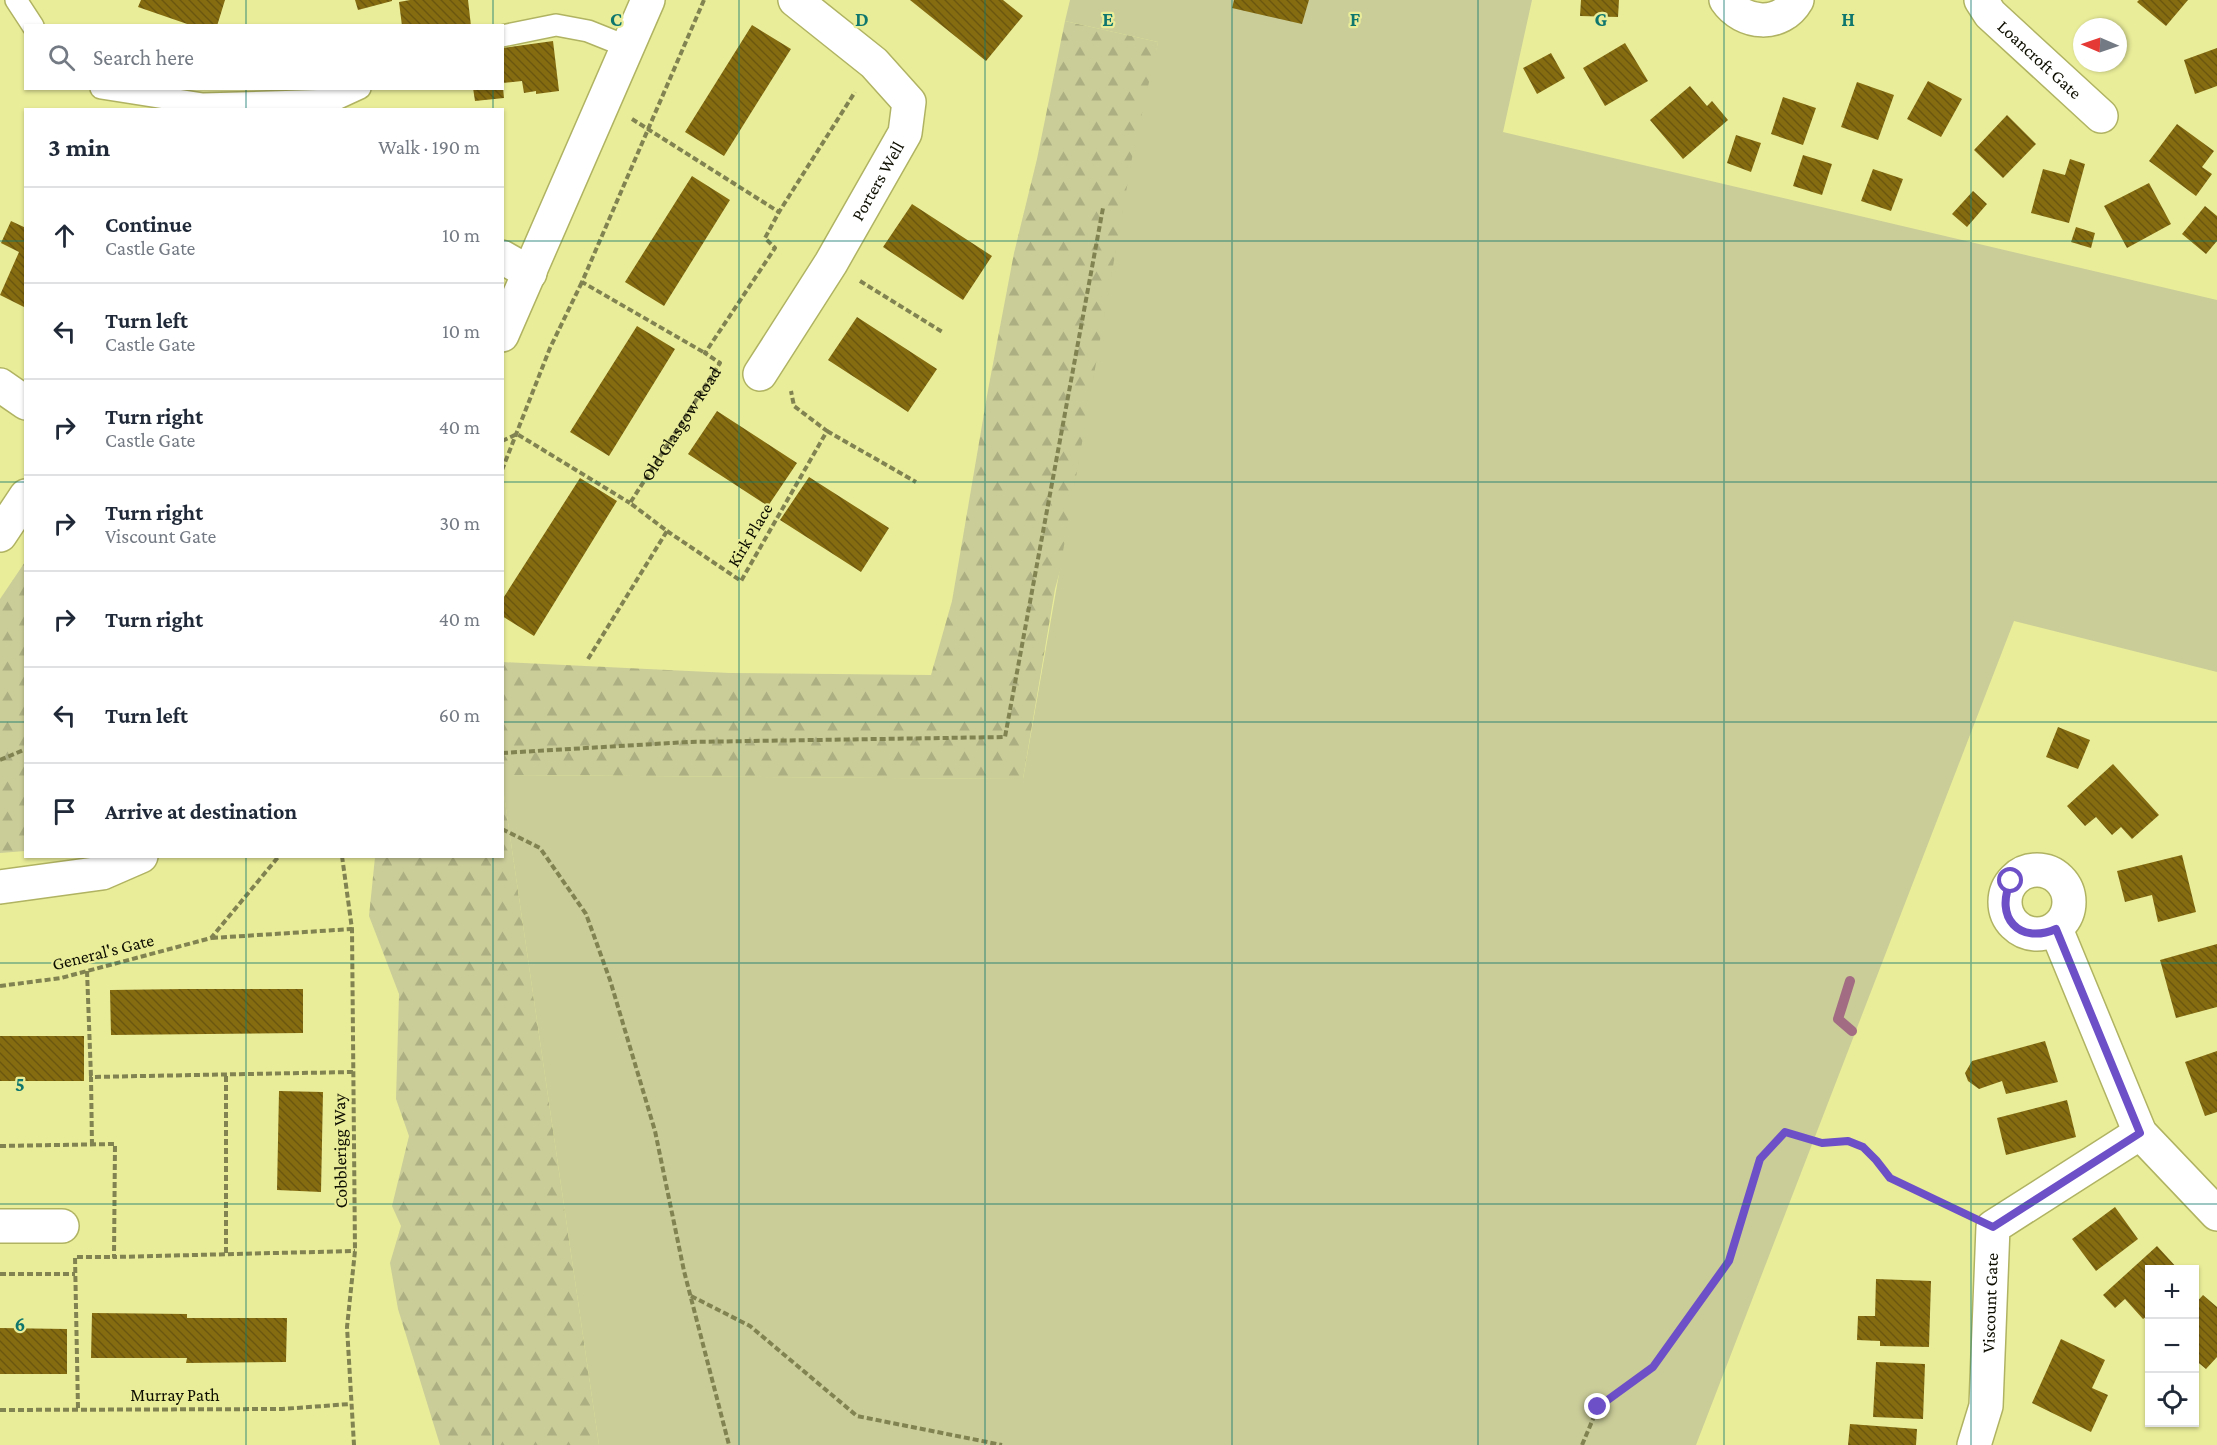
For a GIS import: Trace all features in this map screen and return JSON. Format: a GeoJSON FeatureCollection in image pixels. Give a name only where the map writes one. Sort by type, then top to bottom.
{"type":"FeatureCollection","features":[{"type":"Feature","properties":{"kind":"street"},"geometry":{"type":"LineString","coordinates":[[504,325],[516,265],[604,98],[648,0]]}},
{"type":"Feature","properties":{"kind":"street","name":"Porters Well"},"geometry":{"type":"LineString","coordinates":[[760,374],[831,263],[905,133],[909,102],[874,63],[795,0]]}},
{"type":"Feature","properties":{"kind":"street"},"geometry":{"type":"LineString","coordinates":[[1726,0],[1741,15],[1763,21],[1774,19],[1785,13],[1797,0]]}},
{"type":"Feature","properties":{"kind":"street","name":"Loancroft Gate"},"geometry":{"type":"LineString","coordinates":[[1981,0],[1990,14],[2101,116]]}},
{"type":"Feature","properties":{"kind":"street"},"geometry":{"type":"LineString","coordinates":[[0,385],[24,402]]}},
{"type":"Feature","properties":{"kind":"street"},"geometry":{"type":"LineString","coordinates":[[0,535],[24,499]]}},
{"type":"Feature","properties":{"kind":"street"},"geometry":{"type":"LineString","coordinates":[[0,886],[102,873],[136,858]]}},
{"type":"Feature","properties":{"kind":"street"},"geometry":{"type":"LineString","coordinates":[[2056,929],[2140,1133],[2217,1214]]}},
{"type":"Feature","properties":{"kind":"street","name":"Viscount Gate"},"geometry":{"type":"LineString","coordinates":[[1974,1445],[1986,1406],[1993,1227],[2140,1133]]}},
{"type":"Feature","properties":{"kind":"street"},"geometry":{"type":"LineString","coordinates":[[0,1226],[62,1226]]}},
{"type":"Feature","properties":{"kind":"lane"},"geometry":{"type":"LineString","coordinates":[[16,0],[32,24]]}},
{"type":"Feature","properties":{"kind":"lane"},"geometry":{"type":"LineString","coordinates":[[504,36],[556,25],[588,31],[628,47]]}},
{"type":"Feature","properties":{"kind":"lane"},"geometry":{"type":"LineString","coordinates":[[114,90],[203,104],[334,99],[355,90]]}},
{"type":"Feature","properties":{"kind":"path"},"geometry":{"type":"LineString","coordinates":[[504,465],[550,348],[582,282],[704,0]]}},
{"type":"Feature","properties":{"kind":"path","name":"Old Glasgow Road"},"geometry":{"type":"LineString","coordinates":[[630,503],[720,363],[705,353],[775,248],[765,238],[779,212],[874,63]]}},
{"type":"Feature","properties":{"kind":"path"},"geometry":{"type":"LineString","coordinates":[[604,98],[646,130],[779,212]]}},
{"type":"Feature","properties":{"kind":"path"},"geometry":{"type":"LineString","coordinates":[[504,753],[688,742],[1005,737],[1103,208]]}},
{"type":"Feature","properties":{"kind":"path"},"geometry":{"type":"LineString","coordinates":[[831,263],[944,333]]}},
{"type":"Feature","properties":{"kind":"path"},"geometry":{"type":"LineString","coordinates":[[582,282],[705,353]]}},
{"type":"Feature","properties":{"kind":"path"},"geometry":{"type":"LineString","coordinates":[[780,344],[794,406],[827,431],[916,482]]}},
{"type":"Feature","properties":{"kind":"path","name":"Kirk Place"},"geometry":{"type":"LineString","coordinates":[[667,531],[741,580],[827,431]]}},
{"type":"Feature","properties":{"kind":"path"},"geometry":{"type":"LineString","coordinates":[[504,440],[517,434]]}},
{"type":"Feature","properties":{"kind":"path"},"geometry":{"type":"LineString","coordinates":[[517,434],[630,503],[667,531],[588,658]]}},
{"type":"Feature","properties":{"kind":"path"},"geometry":{"type":"LineString","coordinates":[[0,760],[24,750]]}},
{"type":"Feature","properties":{"kind":"path"},"geometry":{"type":"LineString","coordinates":[[504,830],[540,848],[586,914],[610,980],[655,1131],[691,1296],[729,1445]]}},
{"type":"Feature","properties":{"kind":"path"},"geometry":{"type":"LineString","coordinates":[[211,938],[277,858]]}},
{"type":"Feature","properties":{"kind":"path","name":"Cobblerigg Way"},"geometry":{"type":"LineString","coordinates":[[342,858],[352,929],[355,1251],[346,1327],[354,1445]]}},
{"type":"Feature","properties":{"kind":"path","name":"General's Gate"},"geometry":{"type":"LineString","coordinates":[[0,986],[61,978],[211,938],[352,929]]}},
{"type":"Feature","properties":{"kind":"path"},"geometry":{"type":"LineString","coordinates":[[87,971],[92,1145]]}},
{"type":"Feature","properties":{"kind":"path"},"geometry":{"type":"LineString","coordinates":[[91,1077],[353,1072]]}},
{"type":"Feature","properties":{"kind":"path"},"geometry":{"type":"LineString","coordinates":[[226,1075],[226,1253]]}},
{"type":"Feature","properties":{"kind":"path"},"geometry":{"type":"LineString","coordinates":[[1582,1445],[1598,1407],[1653,1367],[1729,1261],[1760,1159],[1785,1132],[1822,1143],[1848,1141],[1863,1147],[1890,1178],[1993,1227]]}},
{"type":"Feature","properties":{"kind":"path"},"geometry":{"type":"LineString","coordinates":[[0,1146],[115,1144],[114,1257]]}},
{"type":"Feature","properties":{"kind":"path"},"geometry":{"type":"LineString","coordinates":[[78,1408],[75,1257],[355,1251]]}},
{"type":"Feature","properties":{"kind":"path"},"geometry":{"type":"LineString","coordinates":[[0,1274],[75,1274]]}},
{"type":"Feature","properties":{"kind":"path"},"geometry":{"type":"LineString","coordinates":[[691,1296],[750,1326],[857,1416],[1002,1445]]}},
{"type":"Feature","properties":{"kind":"path","name":"Murray Path"},"geometry":{"type":"LineString","coordinates":[[0,1410],[282,1409],[350,1404]]}},
{"type":"Feature","properties":{"kind":"green space"},"geometry":{"type":"Polygon","coordinates":[[[1070,0],[1532,0],[1503,132],[2217,300],[2217,672],[2014,621],[1696,1445],[599,1445],[504,795],[504,775],[1023,779],[1132,158],[1158,42],[1065,21],[1070,0]]]}},
{"type":"Feature","properties":{"kind":"green space"},"geometry":{"type":"Polygon","coordinates":[[[1065,21],[1158,42],[1086,476],[1055,589],[1023,779],[504,775],[504,662],[730,673],[931,675],[952,601],[1014,253],[1037,159],[1065,21]]]}},
{"type":"Feature","properties":{"kind":"green space"},"geometry":{"type":"Polygon","coordinates":[[[24,563],[24,851],[0,853],[0,599],[24,563]]]}},
{"type":"Feature","properties":{"kind":"green space"},"geometry":{"type":"Polygon","coordinates":[[[504,795],[599,1445],[440,1445],[398,1309],[390,1263],[401,1226],[392,1206],[409,1136],[396,1099],[399,994],[369,916],[375,858],[504,858],[504,795]]]}},
{"type":"Feature","properties":{"kind":"building"},"geometry":{"type":"Polygon","coordinates":[[[141,0],[225,0],[218,24],[187,24],[138,7],[141,0]]]}},
{"type":"Feature","properties":{"kind":"building"},"geometry":{"type":"Polygon","coordinates":[[[355,0],[392,0],[392,1],[358,10],[355,0]]]}},
{"type":"Feature","properties":{"kind":"building"},"geometry":{"type":"Polygon","coordinates":[[[468,0],[471,24],[402,24],[399,2],[468,0]]]}},
{"type":"Feature","properties":{"kind":"building"},"geometry":{"type":"Polygon","coordinates":[[[910,0],[1003,0],[1023,16],[986,61],[910,0]]]}},
{"type":"Feature","properties":{"kind":"building"},"geometry":{"type":"Polygon","coordinates":[[[1234,0],[1309,0],[1302,24],[1232,8],[1234,0]]]}},
{"type":"Feature","properties":{"kind":"building"},"geometry":{"type":"Polygon","coordinates":[[[1581,0],[1619,0],[1618,17],[1580,16],[1581,0]]]}},
{"type":"Feature","properties":{"kind":"building"},"geometry":{"type":"Polygon","coordinates":[[[2139,0],[2188,0],[2166,26],[2137,2],[2139,0]]]}},
{"type":"Feature","properties":{"kind":"building"},"geometry":{"type":"Polygon","coordinates":[[[752,25],[791,49],[724,156],[685,132],[752,25]]]}},
{"type":"Feature","properties":{"kind":"building"},"geometry":{"type":"Polygon","coordinates":[[[553,41],[559,91],[524,93],[522,81],[504,83],[504,48],[553,41]]]}},
{"type":"Feature","properties":{"kind":"building"},"geometry":{"type":"Polygon","coordinates":[[[1625,43],[1648,81],[1605,106],[1583,68],[1625,43]]]}},
{"type":"Feature","properties":{"kind":"building"},"geometry":{"type":"Polygon","coordinates":[[[2217,48],[2217,86],[2195,94],[2184,60],[2217,48]]]}},
{"type":"Feature","properties":{"kind":"building"},"geometry":{"type":"Polygon","coordinates":[[[1551,53],[1565,78],[1537,94],[1523,68],[1551,53]]]}},
{"type":"Feature","properties":{"kind":"building"},"geometry":{"type":"Polygon","coordinates":[[[1928,81],[1962,99],[1941,137],[1907,119],[1928,81]]]}},
{"type":"Feature","properties":{"kind":"building"},"geometry":{"type":"Polygon","coordinates":[[[1857,82],[1894,95],[1878,140],[1841,127],[1857,82]]]}},
{"type":"Feature","properties":{"kind":"building"},"geometry":{"type":"Polygon","coordinates":[[[1690,86],[1707,106],[1712,101],[1728,120],[1683,159],[1650,120],[1690,86]]]}},
{"type":"Feature","properties":{"kind":"building"},"geometry":{"type":"Polygon","coordinates":[[[473,90],[503,90],[504,98],[475,101],[473,90]]]}},
{"type":"Feature","properties":{"kind":"building"},"geometry":{"type":"Polygon","coordinates":[[[1783,97],[1816,108],[1803,145],[1771,134],[1783,97]]]}},
{"type":"Feature","properties":{"kind":"building"},"geometry":{"type":"Polygon","coordinates":[[[2007,115],[2036,144],[2003,178],[1974,150],[2007,115]]]}},
{"type":"Feature","properties":{"kind":"building"},"geometry":{"type":"Polygon","coordinates":[[[2177,124],[2214,151],[2202,167],[2212,174],[2196,196],[2149,161],[2177,124]]]}},
{"type":"Feature","properties":{"kind":"building"},"geometry":{"type":"Polygon","coordinates":[[[1736,135],[1761,143],[1751,172],[1727,163],[1736,135]]]}},
{"type":"Feature","properties":{"kind":"building"},"geometry":{"type":"Polygon","coordinates":[[[1803,155],[1832,164],[1822,195],[1793,186],[1803,155]]]}},
{"type":"Feature","properties":{"kind":"building"},"geometry":{"type":"Polygon","coordinates":[[[2070,159],[2085,164],[2069,223],[2031,213],[2043,169],[2065,175],[2070,159]]]}},
{"type":"Feature","properties":{"kind":"building"},"geometry":{"type":"Polygon","coordinates":[[[1873,169],[1903,179],[1891,211],[1861,201],[1873,169]]]}},
{"type":"Feature","properties":{"kind":"building"},"geometry":{"type":"Polygon","coordinates":[[[692,176],[730,200],[664,306],[625,282],[692,176]]]}},
{"type":"Feature","properties":{"kind":"building"},"geometry":{"type":"Polygon","coordinates":[[[2149,183],[2171,224],[2127,248],[2104,206],[2149,183]]]}},
{"type":"Feature","properties":{"kind":"building"},"geometry":{"type":"Polygon","coordinates":[[[1973,191],[1987,204],[1967,227],[1952,214],[1973,191]]]}},
{"type":"Feature","properties":{"kind":"building"},"geometry":{"type":"Polygon","coordinates":[[[912,204],[992,256],[963,300],[883,247],[912,204]]]}},
{"type":"Feature","properties":{"kind":"building"},"geometry":{"type":"Polygon","coordinates":[[[2205,206],[2217,216],[2217,241],[2206,254],[2182,234],[2205,206]]]}},
{"type":"Feature","properties":{"kind":"building"},"geometry":{"type":"Polygon","coordinates":[[[11,221],[24,227],[24,307],[0,295],[19,252],[1,243],[11,221]]]}},
{"type":"Feature","properties":{"kind":"building"},"geometry":{"type":"Polygon","coordinates":[[[2076,227],[2095,233],[2091,248],[2071,242],[2076,227]]]}},
{"type":"Feature","properties":{"kind":"building"},"geometry":{"type":"Polygon","coordinates":[[[857,317],[937,369],[908,412],[828,360],[857,317]]]}},
{"type":"Feature","properties":{"kind":"building"},"geometry":{"type":"Polygon","coordinates":[[[637,326],[675,349],[609,456],[570,432],[637,326]]]}},
{"type":"Feature","properties":{"kind":"building"},"geometry":{"type":"Polygon","coordinates":[[[717,411],[797,463],[768,506],[688,454],[717,411]]]}},
{"type":"Feature","properties":{"kind":"building"},"geometry":{"type":"Polygon","coordinates":[[[809,477],[889,528],[861,572],[780,520],[809,477]]]}},
{"type":"Feature","properties":{"kind":"building"},"geometry":{"type":"Polygon","coordinates":[[[580,478],[617,501],[534,636],[504,617],[504,597],[580,478]]]}},
{"type":"Feature","properties":{"kind":"building"},"geometry":{"type":"Polygon","coordinates":[[[2058,727],[2090,740],[2078,769],[2046,757],[2058,727]]]}},
{"type":"Feature","properties":{"kind":"building"},"geometry":{"type":"Polygon","coordinates":[[[2113,764],[2159,815],[2132,839],[2121,827],[2112,835],[2096,817],[2085,826],[2067,806],[2113,764]]]}},
{"type":"Feature","properties":{"kind":"building"},"geometry":{"type":"Polygon","coordinates":[[[2182,855],[2196,912],[2158,922],[2152,895],[2125,902],[2117,871],[2182,855]]]}},
{"type":"Feature","properties":{"kind":"building"},"geometry":{"type":"Polygon","coordinates":[[[2217,944],[2217,1007],[2176,1018],[2160,960],[2217,944]]]}},
{"type":"Feature","properties":{"kind":"building"},"geometry":{"type":"Polygon","coordinates":[[[303,989],[303,1033],[111,1035],[110,990],[303,989]]]}},
{"type":"Feature","properties":{"kind":"building"},"geometry":{"type":"Polygon","coordinates":[[[0,1036],[84,1036],[84,1081],[0,1081],[0,1036]]]}},
{"type":"Feature","properties":{"kind":"building"},"geometry":{"type":"Polygon","coordinates":[[[2045,1041],[2058,1082],[2006,1094],[2002,1081],[1979,1089],[1968,1081],[1965,1073],[1972,1061],[2045,1041]]]}},
{"type":"Feature","properties":{"kind":"building"},"geometry":{"type":"Polygon","coordinates":[[[2217,1051],[2217,1112],[2205,1116],[2185,1062],[2217,1051]]]}},
{"type":"Feature","properties":{"kind":"building"},"geometry":{"type":"Polygon","coordinates":[[[279,1091],[323,1092],[321,1192],[277,1190],[279,1091]]]}},
{"type":"Feature","properties":{"kind":"building"},"geometry":{"type":"Polygon","coordinates":[[[2067,1100],[2076,1137],[2006,1155],[1997,1118],[2067,1100]]]}},
{"type":"Feature","properties":{"kind":"building"},"geometry":{"type":"Polygon","coordinates":[[[2115,1207],[2138,1239],[2096,1271],[2072,1239],[2115,1207]]]}},
{"type":"Feature","properties":{"kind":"building"},"geometry":{"type":"Polygon","coordinates":[[[2157,1246],[2174,1265],[2145,1265],[2145,1318],[2143,1319],[2125,1299],[2115,1308],[2103,1295],[2157,1246]]]}},
{"type":"Feature","properties":{"kind":"building"},"geometry":{"type":"Polygon","coordinates":[[[1876,1279],[1931,1281],[1929,1347],[1880,1346],[1880,1341],[1857,1340],[1858,1316],[1875,1316],[1876,1279]]]}},
{"type":"Feature","properties":{"kind":"building"},"geometry":{"type":"Polygon","coordinates":[[[2203,1295],[2217,1307],[2217,1357],[2206,1369],[2199,1363],[2199,1299],[2203,1295]]]}},
{"type":"Feature","properties":{"kind":"building"},"geometry":{"type":"Polygon","coordinates":[[[92,1313],[187,1314],[187,1318],[287,1318],[286,1362],[186,1363],[187,1358],[91,1358],[92,1313]]]}},
{"type":"Feature","properties":{"kind":"building"},"geometry":{"type":"Polygon","coordinates":[[[0,1328],[67,1329],[67,1374],[0,1374],[0,1328]]]}},
{"type":"Feature","properties":{"kind":"building"},"geometry":{"type":"Polygon","coordinates":[[[2061,1339],[2105,1360],[2092,1388],[2108,1395],[2091,1432],[2032,1403],[2061,1339]]]}},
{"type":"Feature","properties":{"kind":"building"},"geometry":{"type":"Polygon","coordinates":[[[1876,1362],[1925,1364],[1923,1419],[1873,1417],[1876,1362]]]}},
{"type":"Feature","properties":{"kind":"building"},"geometry":{"type":"Polygon","coordinates":[[[1850,1424],[1917,1429],[1916,1445],[1848,1445],[1850,1424]]]}},
{"type":"Feature","properties":{"kind":"waterway"},"geometry":{"type":"LineString","coordinates":[[1850,981],[1838,1019],[1852,1031]]}},
{"type":"Feature","properties":{"kind":"route"},"geometry":{"type":"LineString","coordinates":[[1598,1407],[1653,1367],[1729,1261],[1760,1159],[1785,1132],[1822,1143],[1848,1141],[1863,1147],[1890,1178],[1993,1227],[2140,1133],[2056,929],[2035,935],[2023,932],[2013,925],[2007,915],[2004,904],[2011,881]]}}]}
